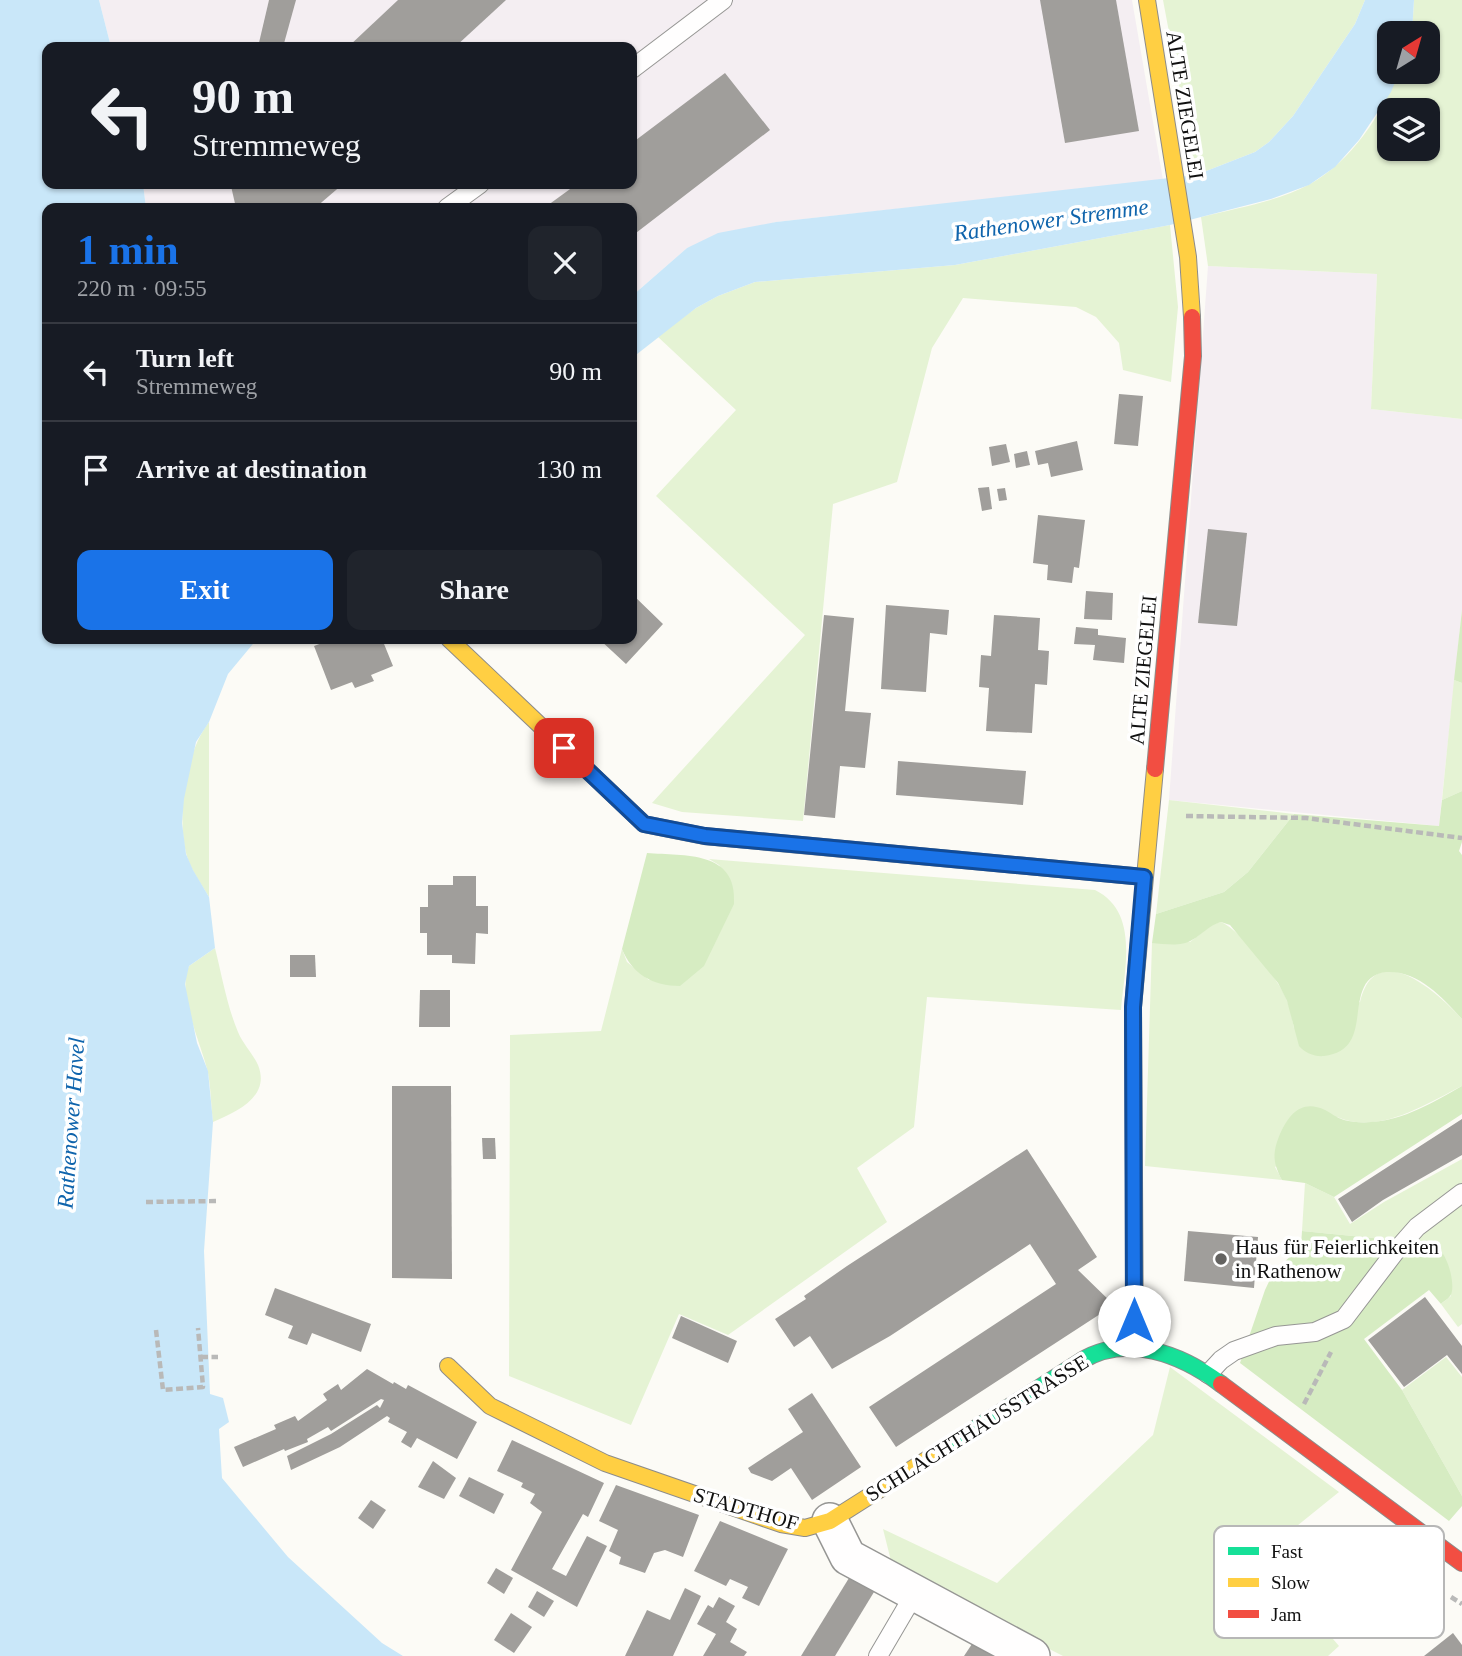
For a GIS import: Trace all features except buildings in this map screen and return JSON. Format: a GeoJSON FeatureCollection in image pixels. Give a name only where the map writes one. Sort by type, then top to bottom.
{"type":"FeatureCollection","features":[{"type":"Feature","properties":{"kind":"street","name":"ALTE ZIEGELEI"},"geometry":{"type":"LineString","coordinates":[[1135,1348],[1133,1007],[1192,356],[1192,298],[1188,257],[1147,0]]}},
{"type":"Feature","properties":{"kind":"street"},"geometry":{"type":"LineString","coordinates":[[454,644],[644,824],[705,836],[1144,877]]}},
{"type":"Feature","properties":{"kind":"street","name":"SCHLACHTHAUSSTRASSE"},"geometry":{"type":"LineString","coordinates":[[830,1521],[1081,1361],[1104,1349],[1135,1348],[1157,1350],[1208,1374],[1412,1526]]}},
{"type":"Feature","properties":{"kind":"street","name":"STADTHOF"},"geometry":{"type":"LineString","coordinates":[[448,1366],[490,1406],[605,1463],[780,1524],[804,1528],[830,1521],[848,1557],[1032,1656]]}},
{"type":"Feature","properties":{"kind":"street","name":"SCHLACHTHAUSSTRASSE"},"geometry":{"type":"LineString","coordinates":[[1444,1550],[1462,1563]]}},
{"type":"Feature","properties":{"kind":"lane"},"geometry":{"type":"LineString","coordinates":[[637,65],[723,0]]}},
{"type":"Feature","properties":{"kind":"lane"},"geometry":{"type":"LineString","coordinates":[[454,203],[473,189]]}},
{"type":"Feature","properties":{"kind":"lane"},"geometry":{"type":"LineString","coordinates":[[1208,1374],[1234,1351],[1276,1336],[1315,1332],[1344,1319],[1417,1227],[1462,1193]]}},
{"type":"Feature","properties":{"kind":"lane"},"geometry":{"type":"LineString","coordinates":[[877,1656],[915,1593]]}},
{"type":"Feature","properties":{"kind":"path"},"geometry":{"type":"LineString","coordinates":[[1150,816],[1306,818],[1462,838]]}},
{"type":"Feature","properties":{"kind":"path"},"geometry":{"type":"LineString","coordinates":[[146,1202],[218,1201]]}},
{"type":"Feature","properties":{"kind":"path"},"geometry":{"type":"LineString","coordinates":[[1289,1434],[1334,1345],[1344,1319]]}},
{"type":"Feature","properties":{"kind":"path"},"geometry":{"type":"LineString","coordinates":[[156,1330],[163,1390],[203,1387],[198,1328]]}},
{"type":"Feature","properties":{"kind":"path"},"geometry":{"type":"LineString","coordinates":[[201,1357],[218,1357]]}},
{"type":"Feature","properties":{"kind":"shaded area"},"geometry":{"type":"Polygon","coordinates":[[[99,0],[1132,0],[1163,180],[776,222],[687,248],[637,292],[637,203],[145,203],[144,189],[637,189],[637,42],[110,42],[99,0]]]}},
{"type":"Feature","properties":{"kind":"shaded area"},"geometry":{"type":"Polygon","coordinates":[[[1208,266],[1377,274],[1371,409],[1462,419],[1462,610],[1439,826],[1169,800],[1208,266]]]}},
{"type":"Feature","properties":{"kind":"green space"},"geometry":{"type":"Polygon","coordinates":[[[1163,0],[1365,0],[1355,24],[1293,116],[1269,142],[1255,152],[1196,175],[1163,0]]]}},
{"type":"Feature","properties":{"kind":"green space"},"geometry":{"type":"Polygon","coordinates":[[[1414,0],[1462,0],[1462,419],[1371,409],[1377,274],[1208,266],[1201,217],[1256,204],[1310,184],[1352,150],[1377,115],[1377,161],[1440,161],[1440,98],[1386,98],[1393,84],[1440,84],[1440,21],[1413,21],[1414,0]]]}},
{"type":"Feature","properties":{"kind":"green space"},"geometry":{"type":"Polygon","coordinates":[[[1170,225],[1178,307],[1171,382],[1123,370],[1119,343],[1096,317],[1076,307],[963,298],[932,348],[897,482],[833,504],[803,821],[682,812],[652,803],[805,635],[656,496],[736,410],[657,336],[696,308],[718,296],[755,282],[955,265],[1170,225]]]}},
{"type":"Feature","properties":{"kind":"green space"},"geometry":{"type":"Polygon","coordinates":[[[1462,610],[1462,683],[1454,680],[1462,610]]]}},
{"type":"Feature","properties":{"kind":"green space"},"geometry":{"type":"Polygon","coordinates":[[[1454,680],[1462,683],[1462,791],[1442,800],[1454,680]]]}},
{"type":"Feature","properties":{"kind":"green space"},"geometry":{"type":"Polygon","coordinates":[[[209,722],[209,897],[188,859],[182,821],[189,767],[194,750],[209,722]]]}},
{"type":"Feature","properties":{"kind":"green space"},"geometry":{"type":"Polygon","coordinates":[[[1462,791],[1462,842],[1459,851],[1462,855],[1462,1019],[1438,994],[1419,980],[1409,975],[1386,972],[1370,979],[1364,987],[1355,1029],[1346,1046],[1337,1053],[1314,1055],[1299,1046],[1287,1001],[1278,983],[1230,925],[1217,923],[1183,944],[1152,943],[1156,914],[1224,892],[1248,872],[1294,814],[1439,826],[1442,800],[1462,791]]]}},
{"type":"Feature","properties":{"kind":"green space"},"geometry":{"type":"Polygon","coordinates":[[[1169,800],[1294,814],[1248,872],[1224,892],[1156,914],[1169,800]]]}},
{"type":"Feature","properties":{"kind":"green space"},"geometry":{"type":"Polygon","coordinates":[[[647,853],[706,859],[727,874],[733,886],[734,904],[704,966],[680,986],[661,984],[645,977],[631,965],[622,949],[647,853]]]}},
{"type":"Feature","properties":{"kind":"green space"},"geometry":{"type":"Polygon","coordinates":[[[709,859],[1095,890],[1109,900],[1124,927],[1126,960],[1121,1010],[927,997],[914,1127],[857,1168],[887,1222],[728,1335],[679,1314],[631,1425],[509,1376],[510,1035],[601,1031],[622,949],[627,962],[649,980],[732,884],[719,865],[709,859]]]}},
{"type":"Feature","properties":{"kind":"green space"},"geometry":{"type":"Polygon","coordinates":[[[1221,922],[1249,945],[1268,969],[1287,1001],[1294,1028],[1360,1002],[1368,983],[1379,973],[1393,972],[1408,976],[1423,985],[1462,1019],[1462,1086],[1417,1109],[1385,1120],[1353,1122],[1337,1117],[1275,1167],[1282,1180],[1145,1166],[1152,943],[1190,942],[1213,924],[1221,922]]]}},
{"type":"Feature","properties":{"kind":"green space"},"geometry":{"type":"Polygon","coordinates":[[[215,948],[234,1022],[258,1065],[261,1076],[260,1086],[249,1102],[213,1122],[208,1073],[191,1019],[186,977],[189,966],[215,948]]]}},
{"type":"Feature","properties":{"kind":"green space"},"geometry":{"type":"Polygon","coordinates":[[[1462,1086],[1462,1114],[1334,1197],[1305,1183],[1282,1180],[1275,1163],[1276,1147],[1280,1134],[1297,1110],[1310,1106],[1347,1121],[1383,1121],[1418,1109],[1462,1086]]]}},
{"type":"Feature","properties":{"kind":"green space"},"geometry":{"type":"Polygon","coordinates":[[[1462,1159],[1462,1324],[1458,1327],[1441,1304],[1451,1296],[1441,1248],[1434,1244],[1302,1231],[1305,1183],[1334,1197],[1350,1224],[1462,1159]]]}},
{"type":"Feature","properties":{"kind":"green space"},"geometry":{"type":"Polygon","coordinates":[[[1302,1231],[1434,1244],[1445,1258],[1452,1279],[1449,1297],[1441,1304],[1429,1290],[1364,1339],[1402,1390],[1462,1496],[1462,1506],[1449,1521],[1240,1363],[1265,1290],[1273,1273],[1301,1246],[1302,1231]]]}},
{"type":"Feature","properties":{"kind":"green space"},"geometry":{"type":"Polygon","coordinates":[[[1446,1357],[1462,1377],[1462,1496],[1402,1390],[1446,1357]]]}},
{"type":"Feature","properties":{"kind":"green space"},"geometry":{"type":"Polygon","coordinates":[[[1170,1367],[1339,1492],[1297,1526],[1214,1526],[1214,1638],[1332,1638],[1339,1646],[1328,1656],[1063,1656],[893,1569],[883,1529],[997,1583],[1153,1435],[1170,1367]]]}},
{"type":"Feature","properties":{"kind":"water","name":"Rathenower Havel"},"geometry":{"type":"Polygon","coordinates":[[[0,0],[99,0],[110,42],[42,42],[42,189],[144,189],[145,203],[42,203],[42,644],[253,644],[228,674],[209,722],[196,742],[184,799],[182,823],[186,854],[209,897],[215,948],[189,966],[185,984],[197,1043],[208,1071],[213,1122],[204,1251],[210,1394],[223,1398],[229,1422],[219,1429],[222,1478],[288,1557],[382,1643],[403,1656],[0,1656],[0,0]]]}},
{"type":"Feature","properties":{"kind":"water","name":"Rathenower Stremme"},"geometry":{"type":"Polygon","coordinates":[[[1365,0],[1414,0],[1413,21],[1377,21],[1377,84],[1394,84],[1391,92],[1387,98],[1377,98],[1377,113],[1359,140],[1335,167],[1309,185],[1271,199],[1170,225],[955,265],[755,282],[718,296],[696,308],[637,354],[637,292],[687,248],[718,233],[776,222],[1196,175],[1255,152],[1269,142],[1293,116],[1355,24],[1365,0]]]}},
{"type":"Feature","properties":{"kind":"traffic: fast"},"geometry":{"type":"LineString","coordinates":[[844,849],[1144,877]]}},
{"type":"Feature","properties":{"kind":"traffic: fast"},"geometry":{"type":"LineString","coordinates":[[945,1448],[1081,1361],[1099,1353],[1135,1348],[1153,1351],[1189,1364],[1221,1384]]}},
{"type":"Feature","properties":{"kind":"traffic: slow"},"geometry":{"type":"LineString","coordinates":[[1147,0],[1188,257],[1192,317]]}},
{"type":"Feature","properties":{"kind":"traffic: slow"},"geometry":{"type":"LineString","coordinates":[[454,644],[644,824],[704,836],[844,849]]}},
{"type":"Feature","properties":{"kind":"traffic: slow"},"geometry":{"type":"LineString","coordinates":[[1135,1348],[1133,1007],[1155,769]]}},
{"type":"Feature","properties":{"kind":"traffic: slow"},"geometry":{"type":"LineString","coordinates":[[448,1366],[490,1406],[605,1463],[781,1524],[805,1528],[830,1521],[945,1448]]}},
{"type":"Feature","properties":{"kind":"traffic: jam"},"geometry":{"type":"LineString","coordinates":[[1155,769],[1193,356],[1192,317]]}},
{"type":"Feature","properties":{"kind":"traffic: jam"},"geometry":{"type":"LineString","coordinates":[[1221,1384],[1412,1526]]}},
{"type":"Feature","properties":{"kind":"traffic: jam"},"geometry":{"type":"LineString","coordinates":[[1444,1550],[1462,1563]]}},
{"type":"Feature","properties":{"kind":"place","name":"Haus für Feierlichkeiten in Rathenow"},"geometry":{"type":"Point","coordinates":[1221,1259]}},
{"type":"Feature","properties":{"kind":"route"},"geometry":{"type":"LineString","coordinates":[[564,748],[644,824],[705,836],[1144,877],[1133,1007],[1134,1321]]}}]}
